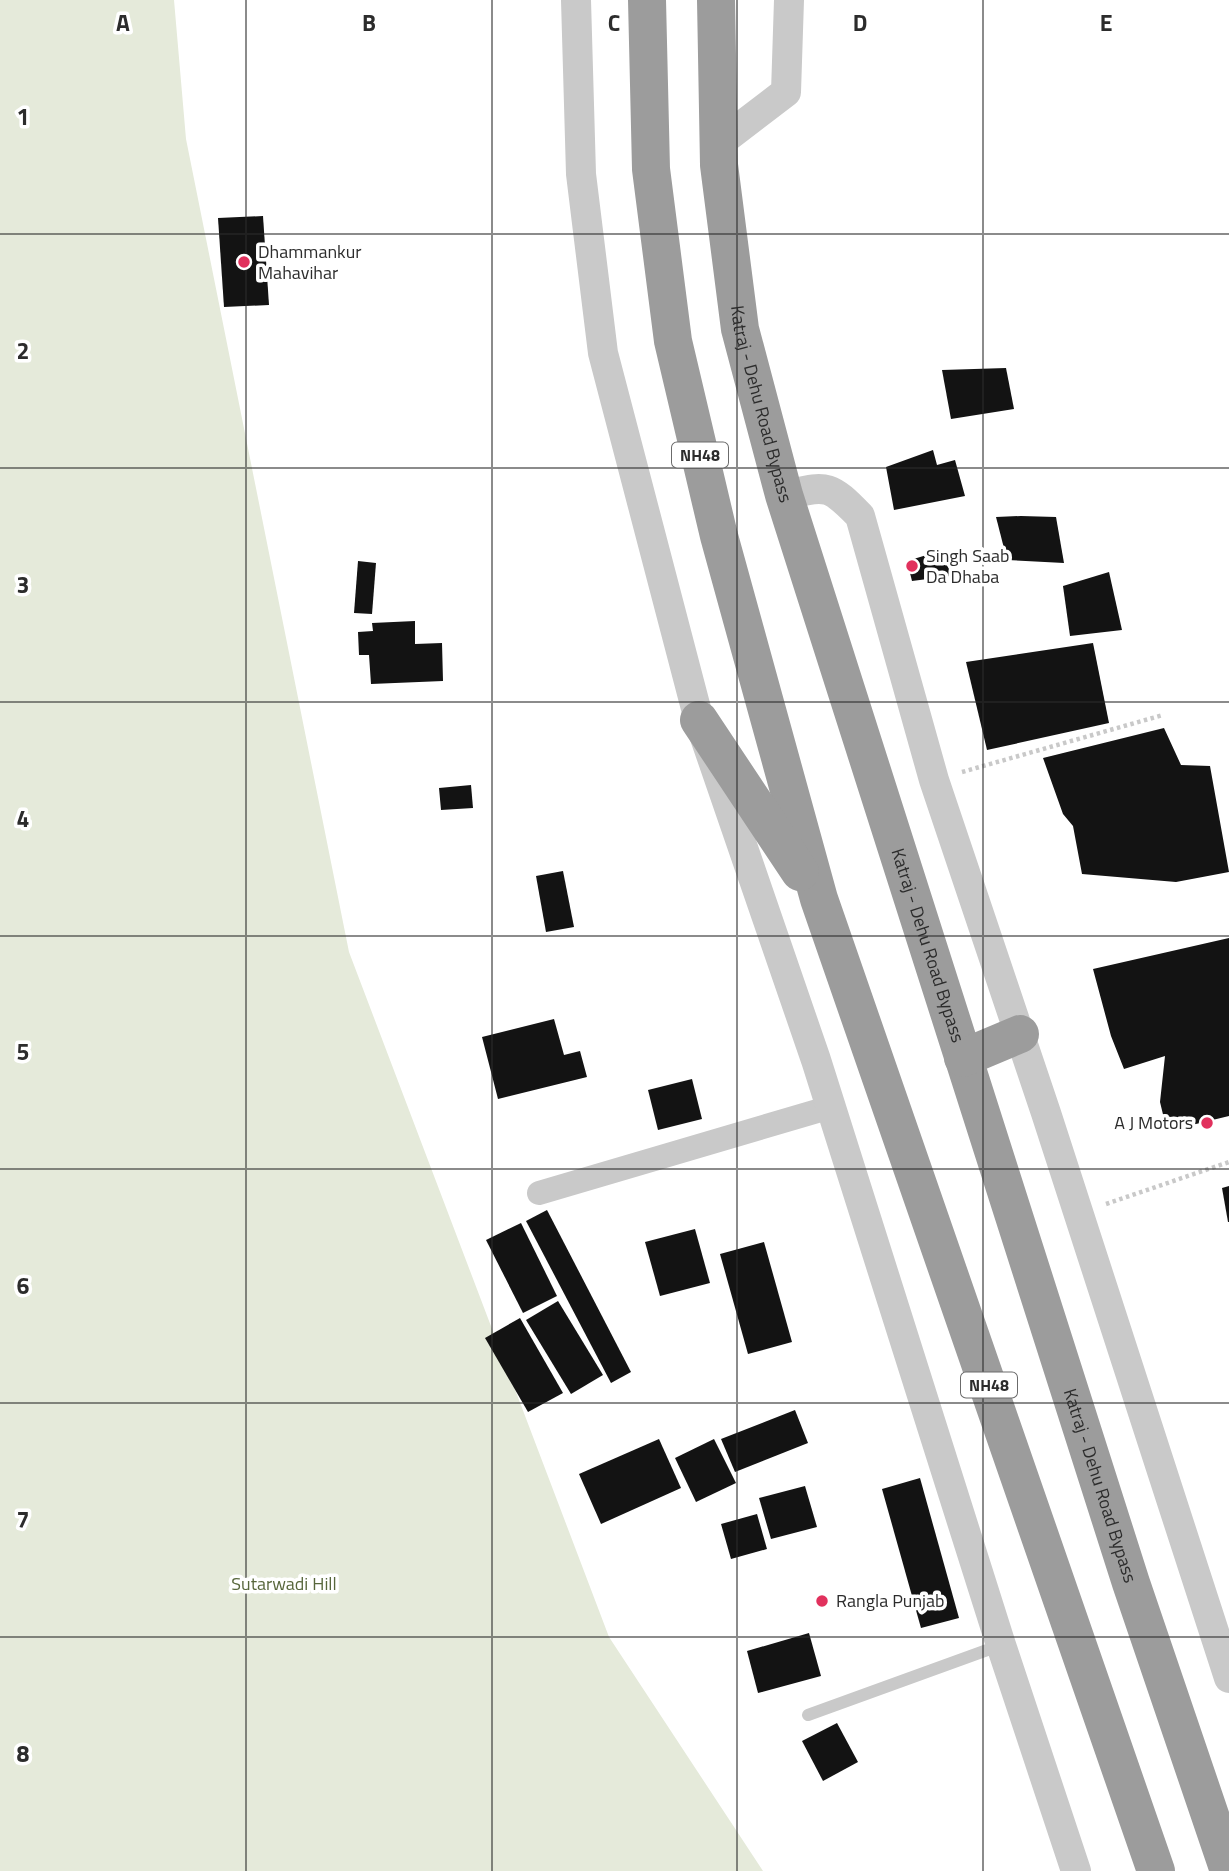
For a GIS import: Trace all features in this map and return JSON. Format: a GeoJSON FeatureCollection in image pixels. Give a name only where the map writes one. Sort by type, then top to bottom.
{"type":"FeatureCollection","features":[{"type":"Feature","properties":{"kind":"highway","name":"NH48"},"geometry":{"type":"LineString","coordinates":[[647,0],[651,169],[673,341],[719,536],[819,900],[1156,1871]]}},
{"type":"Feature","properties":{"kind":"highway","name":"Katraj - Dehu Road Bypass"},"geometry":{"type":"LineString","coordinates":[[716,0],[718,144],[740,329],[784,495],[1135,1595],[1228,1871]]}},
{"type":"Feature","properties":{"kind":"highway"},"geometry":{"type":"LineString","coordinates":[[699,720],[819,900]]}},
{"type":"Feature","properties":{"kind":"highway"},"geometry":{"type":"LineString","coordinates":[[963,1058],[1020,1034]]}},
{"type":"Feature","properties":{"kind":"street"},"geometry":{"type":"LineString","coordinates":[[576,0],[581,174],[603,353],[699,720],[831,1107],[1001,1645],[1076,1871]]}},
{"type":"Feature","properties":{"kind":"street"},"geometry":{"type":"LineString","coordinates":[[718,144],[786,92],[789,0]]}},
{"type":"Feature","properties":{"kind":"street"},"geometry":{"type":"LineString","coordinates":[[784,495],[823,487],[839,495],[860,516],[934,780],[1020,1034],[1229,1678]]}},
{"type":"Feature","properties":{"kind":"street"},"geometry":{"type":"LineString","coordinates":[[539,1193],[831,1107]]}},
{"type":"Feature","properties":{"kind":"lane"},"geometry":{"type":"LineString","coordinates":[[808,1715],[1001,1645]]}},
{"type":"Feature","properties":{"kind":"path"},"geometry":{"type":"LineString","coordinates":[[934,780],[1163,715]]}},
{"type":"Feature","properties":{"kind":"path"},"geometry":{"type":"LineString","coordinates":[[1079,1214],[1229,1162]]}},
{"type":"Feature","properties":{"kind":"green space","name":"Sutarwadi Hill"},"geometry":{"type":"Polygon","coordinates":[[[0,0],[174,0],[186,139],[349,952],[609,1637],[763,1871],[0,1871],[0,0]]]}},
{"type":"Feature","properties":{"kind":"building","name":"Dhammankur Mahavihar"},"geometry":{"type":"Polygon","coordinates":[[[263,216],[269,305],[224,307],[218,218],[263,216]]]}},
{"type":"Feature","properties":{"kind":"building"},"geometry":{"type":"Polygon","coordinates":[[[1006,368],[1014,409],[951,419],[942,370],[1006,368]]]}},
{"type":"Feature","properties":{"kind":"building"},"geometry":{"type":"Polygon","coordinates":[[[933,450],[937,465],[955,460],[965,496],[894,510],[886,467],[933,450]]]}},
{"type":"Feature","properties":{"kind":"building"},"geometry":{"type":"Polygon","coordinates":[[[996,517],[1056,517],[1064,563],[1007,560],[996,517]]]}},
{"type":"Feature","properties":{"kind":"building"},"geometry":{"type":"Polygon","coordinates":[[[943,550],[951,576],[912,581],[907,561],[943,550]]]}},
{"type":"Feature","properties":{"kind":"building"},"geometry":{"type":"Polygon","coordinates":[[[358,561],[376,563],[372,614],[354,613],[358,561]]]}},
{"type":"Feature","properties":{"kind":"building"},"geometry":{"type":"Polygon","coordinates":[[[1109,572],[1122,630],[1070,636],[1063,586],[1109,572]]]}},
{"type":"Feature","properties":{"kind":"building"},"geometry":{"type":"Polygon","coordinates":[[[415,621],[415,644],[442,643],[443,681],[371,684],[369,655],[359,655],[358,632],[373,631],[372,623],[415,621]]]}},
{"type":"Feature","properties":{"kind":"building"},"geometry":{"type":"Polygon","coordinates":[[[1093,643],[1109,723],[987,750],[966,662],[1093,643]]]}},
{"type":"Feature","properties":{"kind":"building"},"geometry":{"type":"Polygon","coordinates":[[[1164,728],[1181,765],[1210,766],[1229,872],[1176,882],[1082,874],[1073,826],[1063,814],[1043,758],[1164,728]]]}},
{"type":"Feature","properties":{"kind":"building"},"geometry":{"type":"Polygon","coordinates":[[[471,785],[473,808],[441,810],[439,788],[471,785]]]}},
{"type":"Feature","properties":{"kind":"building"},"geometry":{"type":"Polygon","coordinates":[[[563,871],[574,927],[546,932],[536,876],[563,871]]]}},
{"type":"Feature","properties":{"kind":"building"},"geometry":{"type":"Polygon","coordinates":[[[1229,938],[1229,1116],[1167,1131],[1160,1102],[1165,1056],[1124,1069],[1111,1036],[1093,969],[1229,938]]]}},
{"type":"Feature","properties":{"kind":"building"},"geometry":{"type":"Polygon","coordinates":[[[554,1019],[564,1055],[580,1051],[587,1077],[498,1099],[482,1037],[554,1019]]]}},
{"type":"Feature","properties":{"kind":"building"},"geometry":{"type":"Polygon","coordinates":[[[692,1079],[702,1119],[658,1130],[648,1090],[692,1079]]]}},
{"type":"Feature","properties":{"kind":"building"},"geometry":{"type":"Polygon","coordinates":[[[1229,1186],[1229,1222],[1228,1222],[1222,1188],[1229,1186]]]}},
{"type":"Feature","properties":{"kind":"building"},"geometry":{"type":"Polygon","coordinates":[[[547,1210],[631,1372],[611,1383],[526,1221],[547,1210]]]}},
{"type":"Feature","properties":{"kind":"building"},"geometry":{"type":"Polygon","coordinates":[[[521,1223],[557,1296],[523,1313],[486,1240],[521,1223]]]}},
{"type":"Feature","properties":{"kind":"building"},"geometry":{"type":"Polygon","coordinates":[[[695,1229],[710,1283],[660,1296],[645,1242],[695,1229]]]}},
{"type":"Feature","properties":{"kind":"building"},"geometry":{"type":"Polygon","coordinates":[[[764,1242],[792,1342],[748,1354],[720,1254],[764,1242]]]}},
{"type":"Feature","properties":{"kind":"building"},"geometry":{"type":"Polygon","coordinates":[[[558,1301],[603,1375],[571,1394],[526,1320],[558,1301]]]}},
{"type":"Feature","properties":{"kind":"building"},"geometry":{"type":"Polygon","coordinates":[[[520,1318],[563,1393],[528,1412],[485,1338],[520,1318]]]}},
{"type":"Feature","properties":{"kind":"building"},"geometry":{"type":"Polygon","coordinates":[[[795,1410],[808,1443],[735,1472],[721,1439],[795,1410]]]}},
{"type":"Feature","properties":{"kind":"building"},"geometry":{"type":"Polygon","coordinates":[[[659,1439],[681,1488],[601,1524],[579,1474],[659,1439]]]}},
{"type":"Feature","properties":{"kind":"building"},"geometry":{"type":"Polygon","coordinates":[[[714,1439],[736,1483],[696,1502],[675,1458],[714,1439]]]}},
{"type":"Feature","properties":{"kind":"building"},"geometry":{"type":"Polygon","coordinates":[[[920,1478],[959,1618],[921,1628],[882,1489],[920,1478]]]}},
{"type":"Feature","properties":{"kind":"building"},"geometry":{"type":"Polygon","coordinates":[[[805,1486],[817,1527],[771,1539],[759,1498],[805,1486]]]}},
{"type":"Feature","properties":{"kind":"building"},"geometry":{"type":"Polygon","coordinates":[[[757,1514],[767,1549],[731,1559],[721,1524],[757,1514]]]}},
{"type":"Feature","properties":{"kind":"building"},"geometry":{"type":"Polygon","coordinates":[[[809,1633],[821,1676],[758,1693],[747,1651],[809,1633]]]}},
{"type":"Feature","properties":{"kind":"building"},"geometry":{"type":"Polygon","coordinates":[[[837,1723],[858,1762],[823,1781],[802,1741],[837,1723]]]}},
{"type":"Feature","properties":{"kind":"place","name":"Dhammankur Mahavihar"},"geometry":{"type":"Point","coordinates":[244,262]}},
{"type":"Feature","properties":{"kind":"place","name":"Singh Saab Da Dhaba"},"geometry":{"type":"Point","coordinates":[912,566]}},
{"type":"Feature","properties":{"kind":"place","name":"A J Motors"},"geometry":{"type":"Point","coordinates":[1207,1123]}},
{"type":"Feature","properties":{"kind":"place","name":"Rangla Punjab"},"geometry":{"type":"Point","coordinates":[822,1601]}}]}
